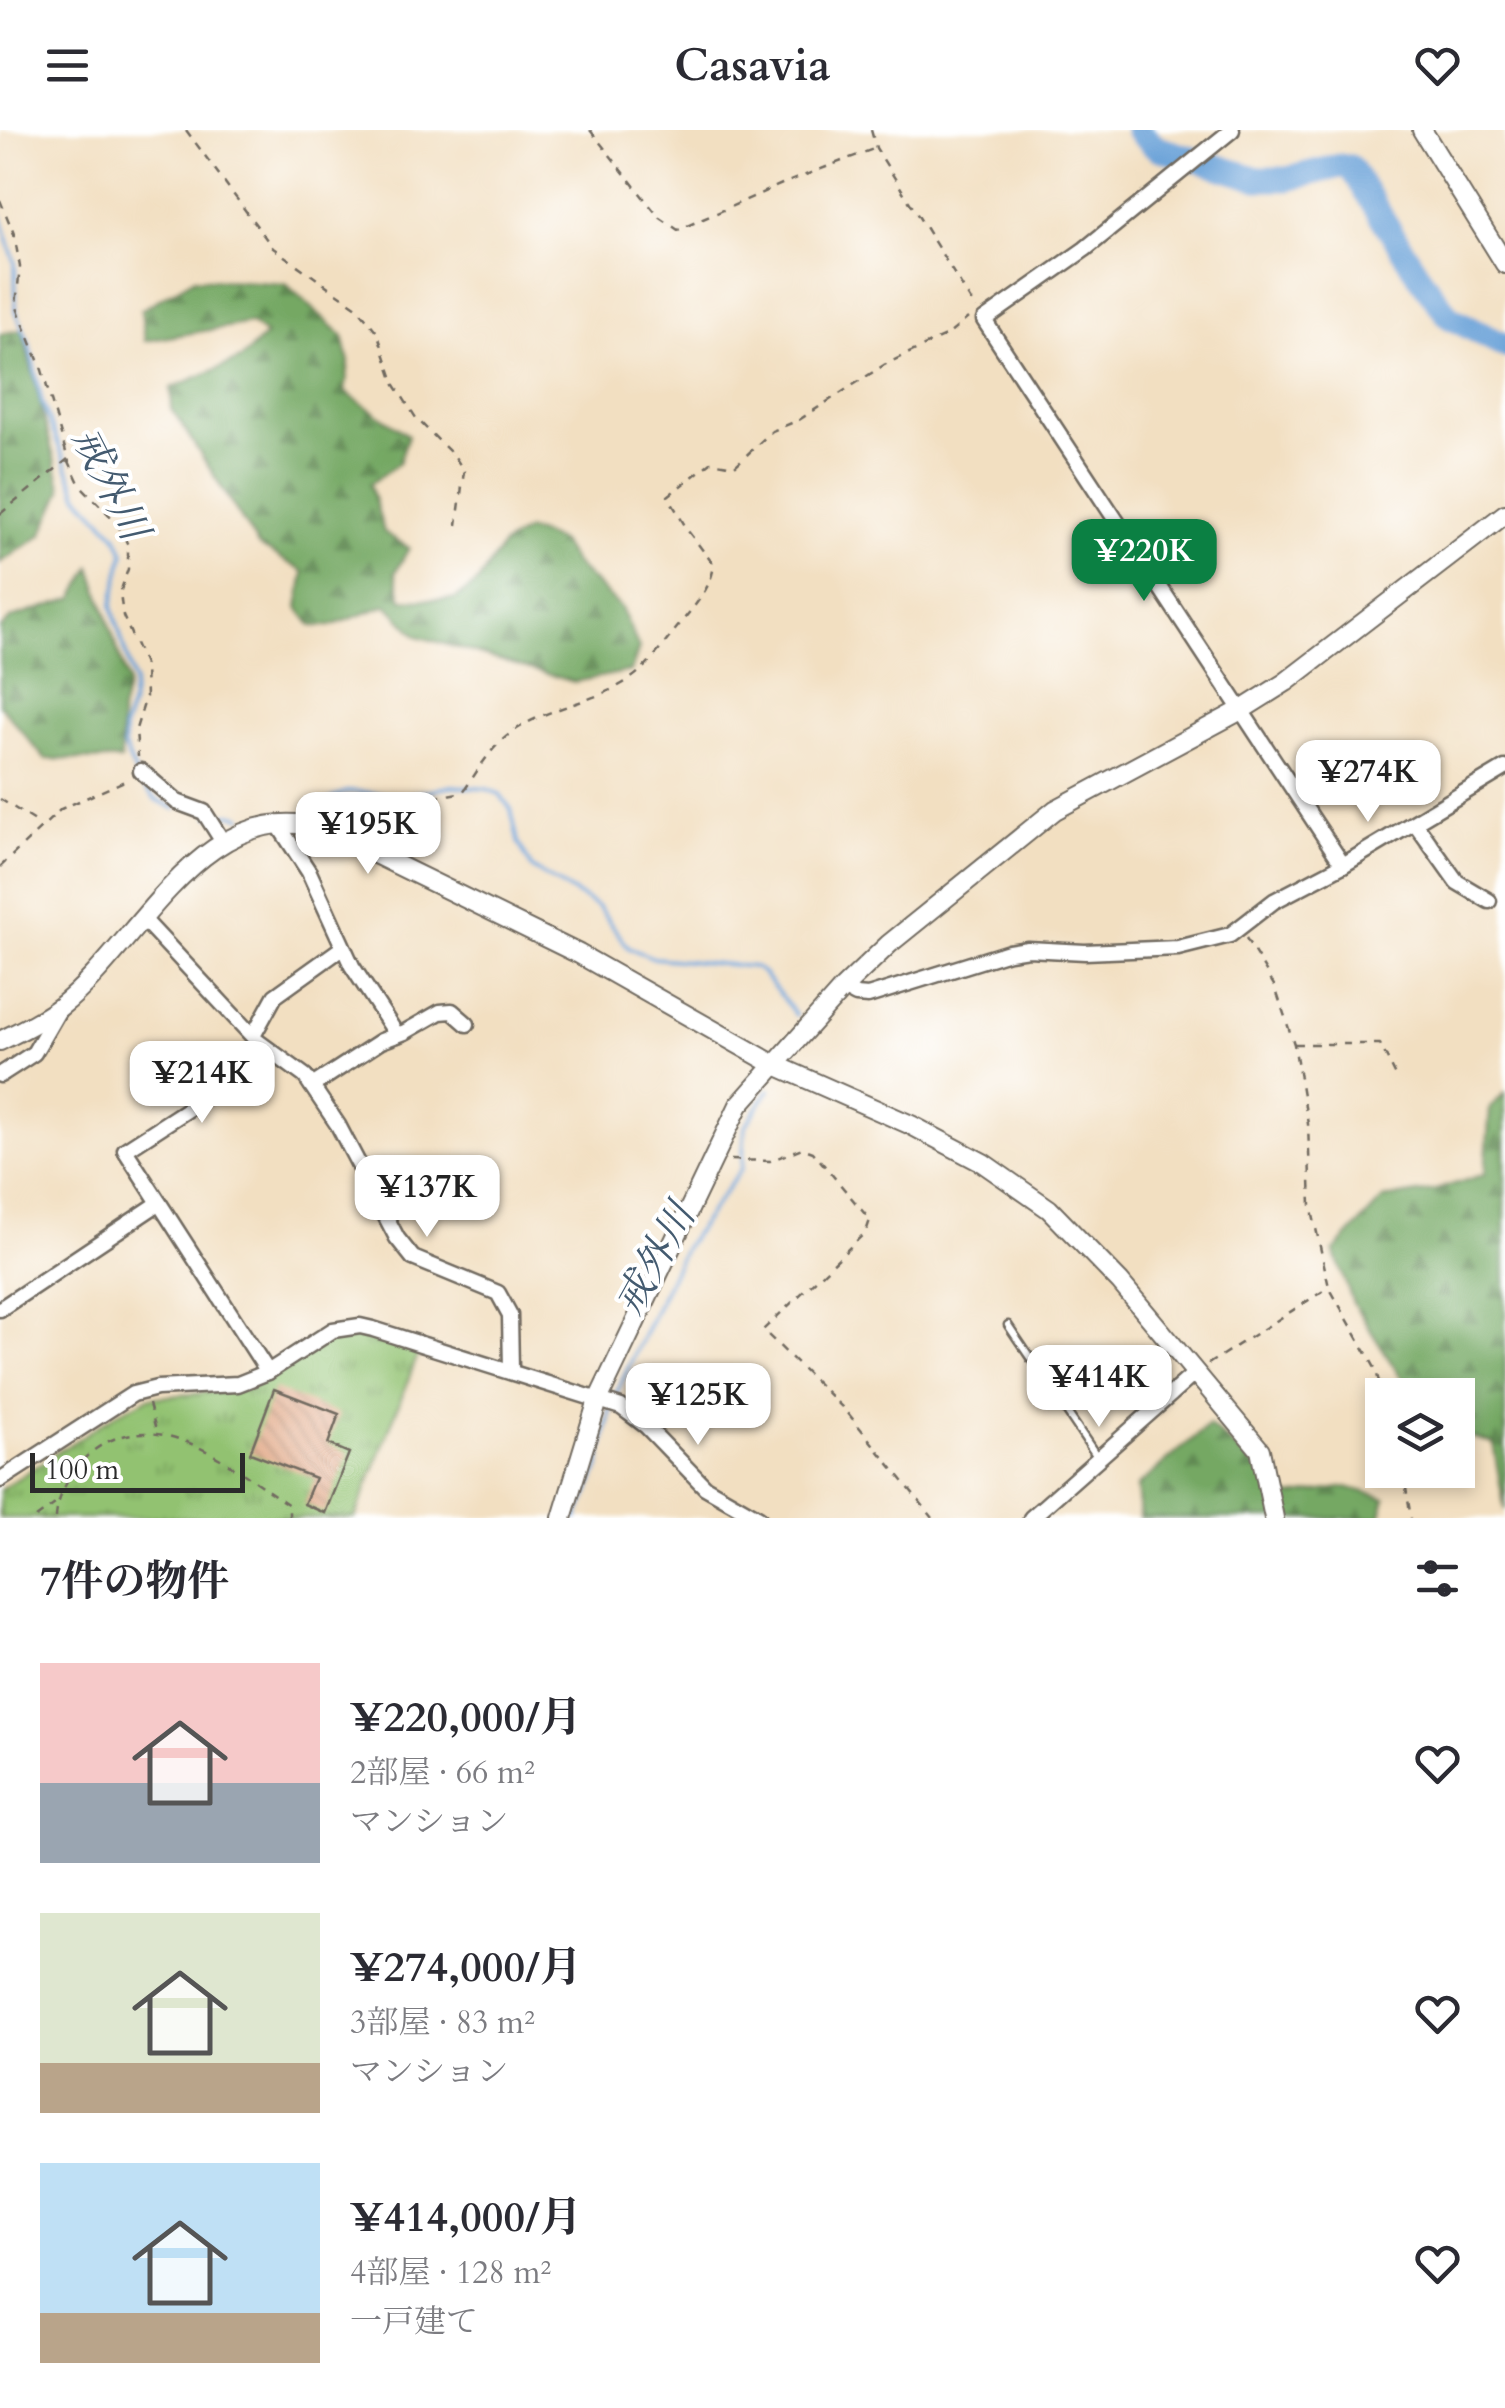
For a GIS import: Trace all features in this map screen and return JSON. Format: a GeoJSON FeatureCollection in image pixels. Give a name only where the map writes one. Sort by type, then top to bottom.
{"type":"FeatureCollection","features":[{"type":"Feature","properties":{"kind":"street"},"geometry":{"type":"LineString","coordinates":[[1232,130],[1084,248],[984,320],[1343,865]]}},
{"type":"Feature","properties":{"kind":"street"},"geometry":{"type":"LineString","coordinates":[[1422,130],[1505,264]]}},
{"type":"Feature","properties":{"kind":"street"},"geometry":{"type":"LineString","coordinates":[[562,1518],[598,1400],[739,1105],[843,988],[889,944],[1055,810],[1243,709],[1314,662],[1505,514]]}},
{"type":"Feature","properties":{"kind":"street"},"geometry":{"type":"LineString","coordinates":[[843,988],[868,996],[1028,949],[1085,952],[1178,948],[1212,941],[1240,928],[1260,910],[1505,768]]}},
{"type":"Feature","properties":{"kind":"street"},"geometry":{"type":"LineString","coordinates":[[135,775],[208,817],[223,842]]}},
{"type":"Feature","properties":{"kind":"street"},"geometry":{"type":"LineString","coordinates":[[1416,823],[1458,882],[1489,902]]}},
{"type":"Feature","properties":{"kind":"street"},"geometry":{"type":"LineString","coordinates":[[279,826],[309,872],[342,948],[397,1035]]}},
{"type":"Feature","properties":{"kind":"street"},"geometry":{"type":"LineString","coordinates":[[0,1075],[34,1053],[60,1007],[185,873],[223,842],[254,828],[314,826],[580,954],[773,1064],[940,1140],[983,1163],[1049,1209],[1120,1282],[1260,1450],[1274,1518]]}},
{"type":"Feature","properties":{"kind":"street"},"geometry":{"type":"LineString","coordinates":[[144,920],[266,1050],[296,1068],[312,1086],[338,1125],[405,1250],[424,1265],[498,1293],[510,1315],[510,1370]]}},
{"type":"Feature","properties":{"kind":"street"},"geometry":{"type":"LineString","coordinates":[[253,1036],[275,996],[342,948]]}},
{"type":"Feature","properties":{"kind":"street"},"geometry":{"type":"LineString","coordinates":[[0,1041],[60,1007]]}},
{"type":"Feature","properties":{"kind":"street"},"geometry":{"type":"LineString","coordinates":[[312,1086],[381,1041],[446,1010],[452,1010],[467,1024]]}},
{"type":"Feature","properties":{"kind":"street"},"geometry":{"type":"LineString","coordinates":[[266,1050],[193,1106],[125,1150],[268,1372]]}},
{"type":"Feature","properties":{"kind":"street"},"geometry":{"type":"LineString","coordinates":[[0,1309],[159,1204]]}},
{"type":"Feature","properties":{"kind":"street"},"geometry":{"type":"LineString","coordinates":[[0,1480],[122,1400],[144,1390],[222,1386],[268,1372],[333,1330],[360,1326],[621,1407],[646,1426],[705,1487],[759,1518]]}},
{"type":"Feature","properties":{"kind":"street"},"geometry":{"type":"LineString","coordinates":[[1031,1518],[1195,1373]]}},
{"type":"Feature","properties":{"kind":"lane"},"geometry":{"type":"LineString","coordinates":[[1008,1325],[1098,1460]]}},
{"type":"Feature","properties":{"kind":"path"},"geometry":{"type":"LineString","coordinates":[[186,130],[273,248],[357,308],[377,332],[395,385],[416,418],[464,471],[457,525]]}},
{"type":"Feature","properties":{"kind":"path"},"geometry":{"type":"LineString","coordinates":[[590,130],[659,217],[678,230],[876,148]]}},
{"type":"Feature","properties":{"kind":"path"},"geometry":{"type":"LineString","coordinates":[[314,826],[329,811],[358,797],[410,802],[462,792],[485,756],[516,729],[542,714],[620,686],[638,674],[699,601],[712,578],[714,566],[668,496],[710,462],[735,466],[772,430],[799,420],[884,365],[949,334],[977,310],[876,148],[871,130]]}},
{"type":"Feature","properties":{"kind":"path"},"geometry":{"type":"LineString","coordinates":[[0,200],[14,234],[20,267],[16,305],[42,370],[68,459],[80,485],[117,523],[128,545],[128,569],[120,593],[130,638],[144,666],[146,697],[136,729],[135,775],[61,809],[0,867]]}},
{"type":"Feature","properties":{"kind":"path"},"geometry":{"type":"LineString","coordinates":[[0,514],[68,459]]}},
{"type":"Feature","properties":{"kind":"path"},"geometry":{"type":"LineString","coordinates":[[0,800],[41,825]]}},
{"type":"Feature","properties":{"kind":"path"},"geometry":{"type":"LineString","coordinates":[[1240,928],[1275,986],[1294,1044],[1308,1124],[1310,1206],[1329,1287],[1378,1378]]}},
{"type":"Feature","properties":{"kind":"path"},"geometry":{"type":"LineString","coordinates":[[1294,1044],[1380,1044],[1396,1076]]}},
{"type":"Feature","properties":{"kind":"path"},"geometry":{"type":"LineString","coordinates":[[736,1161],[770,1161],[802,1148],[813,1152],[870,1220],[866,1232],[764,1330],[848,1412],[933,1518]]}},
{"type":"Feature","properties":{"kind":"path"},"geometry":{"type":"LineString","coordinates":[[1195,1373],[1329,1287]]}},
{"type":"Feature","properties":{"kind":"path"},"geometry":{"type":"LineString","coordinates":[[144,1390],[156,1431]]}},
{"type":"Feature","properties":{"kind":"path"},"geometry":{"type":"LineString","coordinates":[[36,1518],[57,1503],[82,1461],[100,1445],[126,1433],[156,1431],[186,1440],[252,1480],[289,1505],[289,1518]]}},
{"type":"Feature","properties":{"kind":"path"},"geometry":{"type":"LineString","coordinates":[[1406,1488],[1411,1518]]}},
{"type":"Feature","properties":{"kind":"path"},"geometry":{"type":"LineString","coordinates":[[56,1518],[57,1503]]}},
{"type":"Feature","properties":{"kind":"green space"},"geometry":{"type":"Polygon","coordinates":[[[195,278],[286,284],[343,336],[349,362],[345,392],[408,435],[399,463],[370,484],[384,532],[409,548],[395,573],[402,600],[455,599],[477,583],[503,545],[527,530],[560,541],[574,563],[621,608],[639,648],[631,671],[574,682],[417,636],[387,605],[331,626],[312,626],[298,608],[304,572],[258,545],[172,409],[171,388],[241,359],[266,335],[250,323],[145,341],[141,310],[195,278]]]}},
{"type":"Feature","properties":{"kind":"green space"},"geometry":{"type":"Polygon","coordinates":[[[22,330],[62,490],[42,535],[0,563],[0,334],[22,330]]]}},
{"type":"Feature","properties":{"kind":"green space"},"geometry":{"type":"Polygon","coordinates":[[[91,567],[128,683],[121,712],[121,760],[45,759],[0,705],[0,629],[11,618],[74,598],[91,567]]]}},
{"type":"Feature","properties":{"kind":"green space"},"geometry":{"type":"Polygon","coordinates":[[[1505,1093],[1505,1511],[1493,1443],[1475,1438],[1475,1378],[1401,1378],[1353,1303],[1334,1251],[1383,1199],[1436,1190],[1485,1174],[1490,1108],[1505,1093]]]}},
{"type":"Feature","properties":{"kind":"green space"},"geometry":{"type":"Polygon","coordinates":[[[334,1333],[363,1333],[419,1352],[355,1518],[0,1518],[0,1490],[116,1414],[148,1398],[248,1389],[334,1333]]]}},
{"type":"Feature","properties":{"kind":"green space"},"geometry":{"type":"Polygon","coordinates":[[[1209,1425],[1290,1496],[1347,1487],[1386,1498],[1380,1518],[1140,1518],[1137,1487],[1209,1425]]]}},
{"type":"Feature","properties":{"kind":"building"},"geometry":{"type":"Polygon","coordinates":[[[274,1389],[339,1414],[328,1444],[349,1453],[325,1513],[304,1504],[315,1478],[250,1453],[274,1389]]]}},
{"type":"Feature","properties":{"kind":"waterway"},"geometry":{"type":"LineString","coordinates":[[1137,130],[1157,148],[1258,179],[1287,179],[1350,167],[1449,317],[1505,346]]}},
{"type":"Feature","properties":{"kind":"waterway","name":"戒外川"},"geometry":{"type":"LineString","coordinates":[[0,214],[15,263],[16,311],[29,343],[42,402],[78,495],[116,535],[124,553],[112,606],[134,682],[124,727],[124,747],[139,781],[155,799],[176,809]]}},
{"type":"Feature","properties":{"kind":"waterway","name":"戒外川"},"geometry":{"type":"LineString","coordinates":[[310,816],[349,791],[404,796],[452,786],[487,789],[499,794],[511,809],[518,842],[532,868],[598,907],[629,948],[654,958],[754,967],[796,1015]]}},
{"type":"Feature","properties":{"kind":"waterway","name":"戒外川"},"geometry":{"type":"LineString","coordinates":[[209,816],[242,817]]}},
{"type":"Feature","properties":{"kind":"waterway","name":"戒外川"},"geometry":{"type":"LineString","coordinates":[[614,1398],[685,1247],[742,1168],[745,1127],[769,1090]]}},
{"type":"Feature","properties":{"kind":"waterway","name":"戒外川"},"geometry":{"type":"LineString","coordinates":[[577,1518],[599,1467],[611,1407]]}}]}
